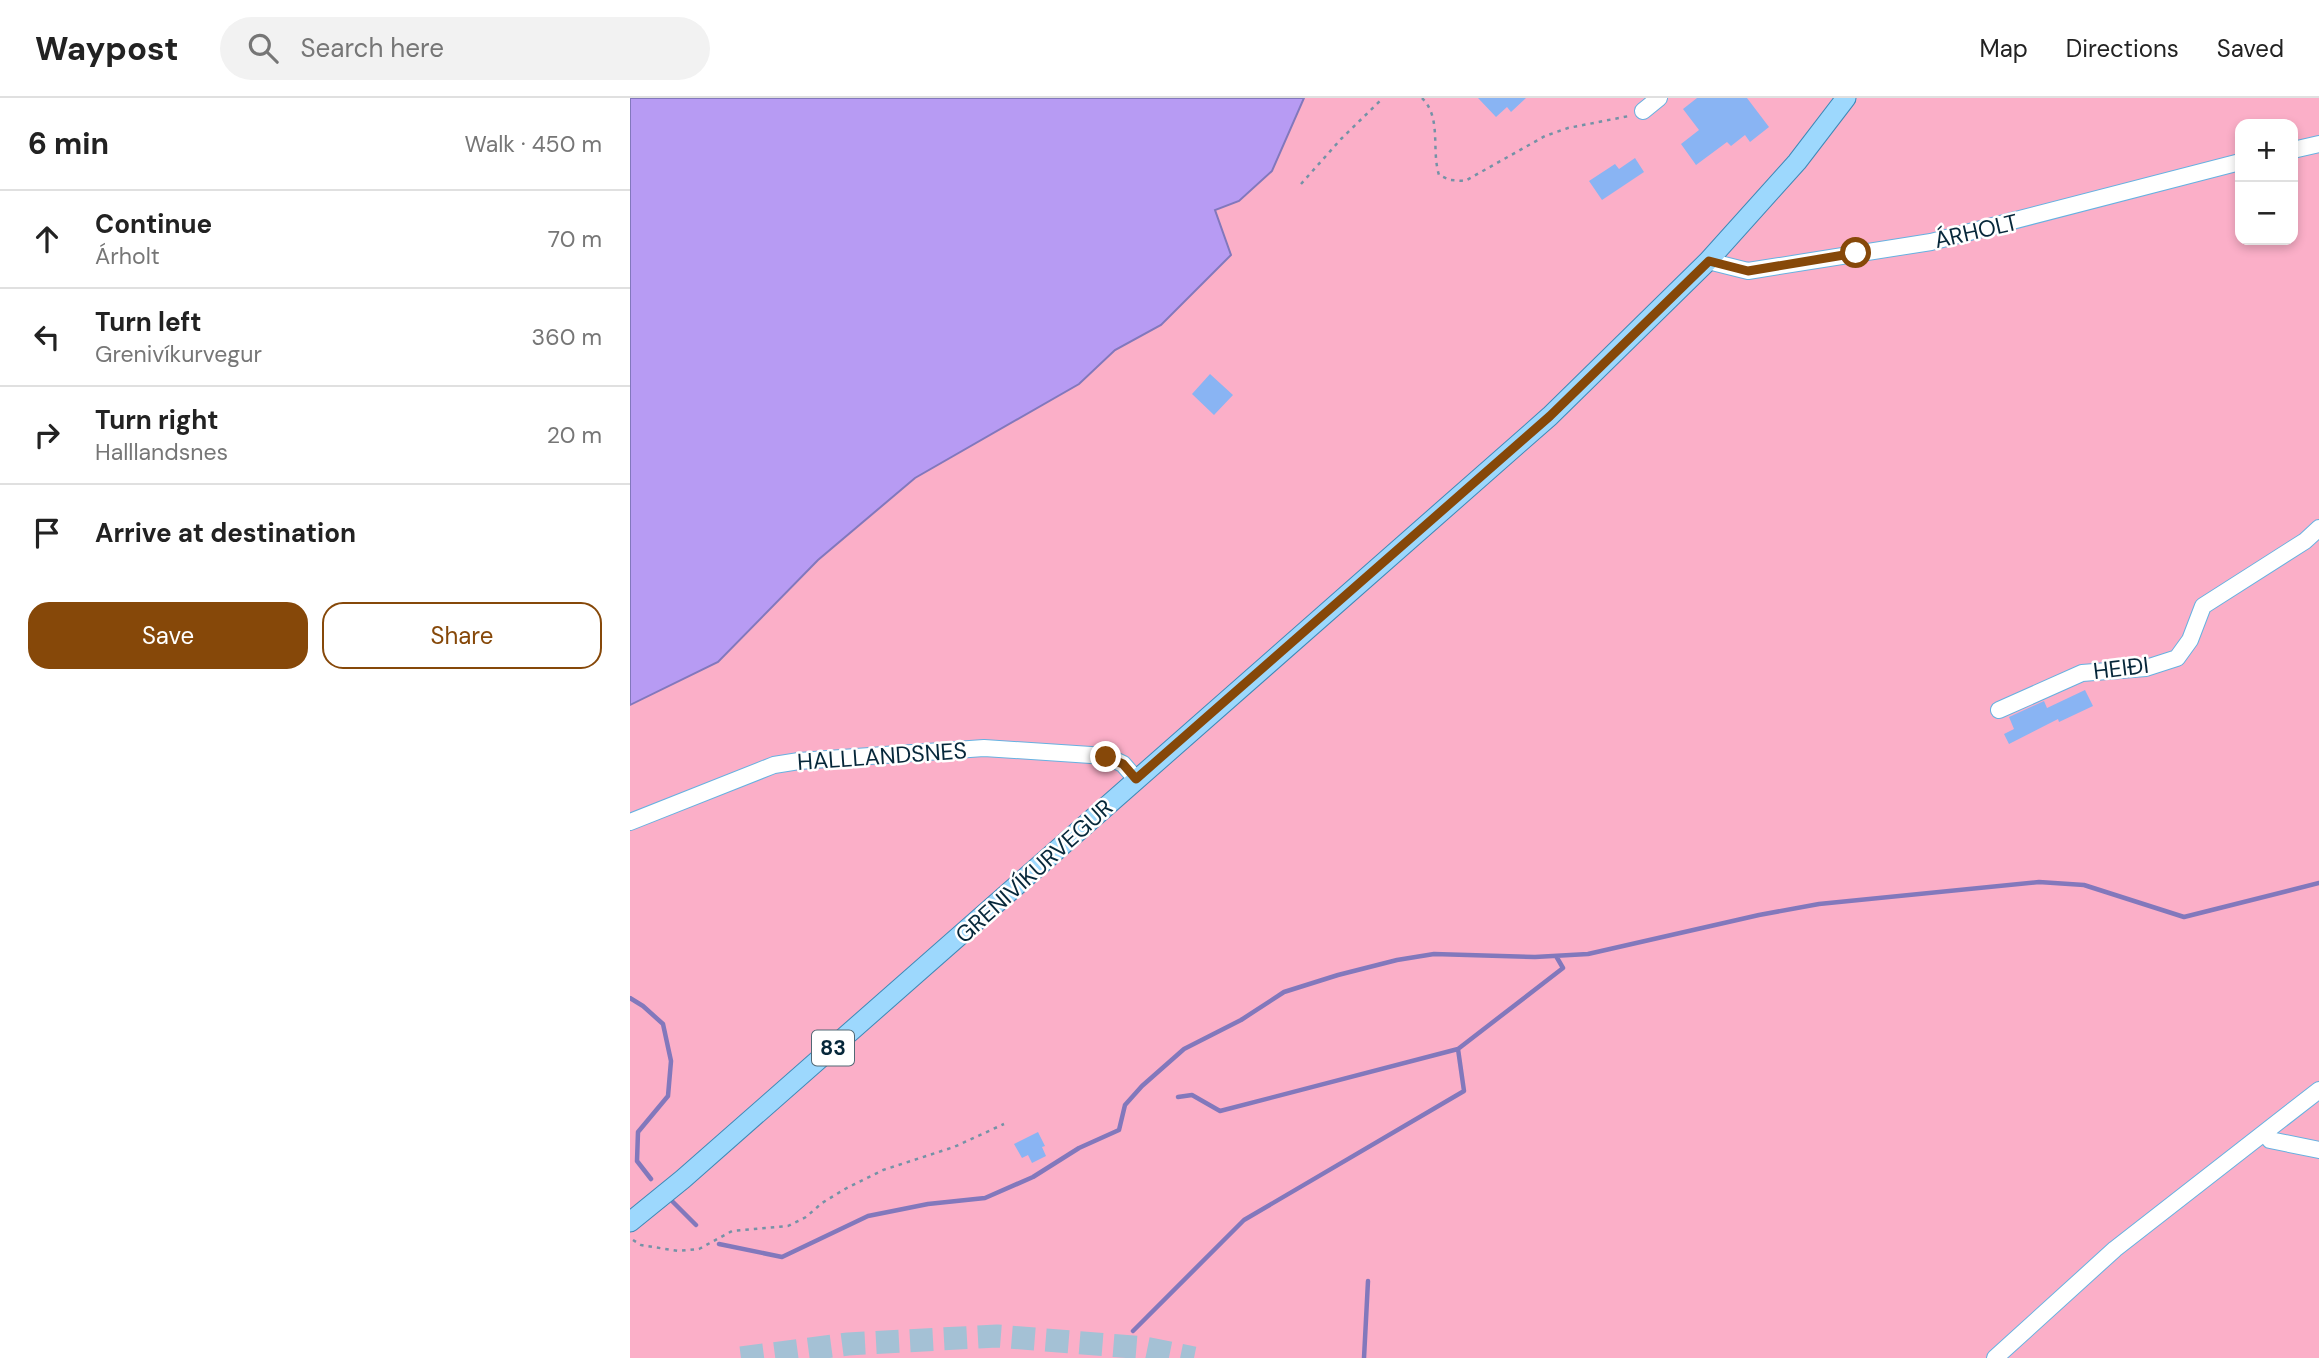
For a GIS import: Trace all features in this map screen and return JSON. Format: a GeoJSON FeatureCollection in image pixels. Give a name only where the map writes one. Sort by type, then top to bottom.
{"type":"FeatureCollection","features":[{"type":"Feature","properties":{"kind":"main road","name":"GRENIVÍKURVEGUR"},"geometry":{"type":"LineString","coordinates":[[630,1222],[787,1089],[1550,416],[1709,261],[1797,162],[1846,98]]}},
{"type":"Feature","properties":{"kind":"street"},"geometry":{"type":"LineString","coordinates":[[1643,111],[1659,98]]}},
{"type":"Feature","properties":{"kind":"street"},"geometry":{"type":"LineString","coordinates":[[2298,149],[2319,144]]}},
{"type":"Feature","properties":{"kind":"street","name":"ÁRHOLT"},"geometry":{"type":"LineString","coordinates":[[1709,261],[1748,271],[1931,242],[2014,223],[2235,163]]}},
{"type":"Feature","properties":{"kind":"street","name":"HEIÐI"},"geometry":{"type":"LineString","coordinates":[[1999,710],[2082,673],[2146,668],[2177,658],[2190,640],[2203,607],[2305,541],[2319,528]]}},
{"type":"Feature","properties":{"kind":"street","name":"HALLLANDSNES"},"geometry":{"type":"LineString","coordinates":[[630,822],[774,765],[799,761],[984,748],[1106,757],[1123,764],[1136,779]]}},
{"type":"Feature","properties":{"kind":"street"},"geometry":{"type":"LineString","coordinates":[[1995,1358],[2013,1345],[2115,1249],[2319,1090]]}},
{"type":"Feature","properties":{"kind":"street"},"geometry":{"type":"LineString","coordinates":[[2267,1132],[2270,1140],[2319,1150]]}},
{"type":"Feature","properties":{"kind":"path"},"geometry":{"type":"LineString","coordinates":[[1301,184],[1341,139],[1383,98]]}},
{"type":"Feature","properties":{"kind":"path"},"geometry":{"type":"LineString","coordinates":[[1422,98],[1431,108],[1435,128],[1434,160],[1439,175],[1450,180],[1465,181],[1545,136],[1643,111]]}},
{"type":"Feature","properties":{"kind":"path"},"geometry":{"type":"LineString","coordinates":[[630,1238],[641,1245],[678,1251],[699,1249],[732,1231],[788,1226],[806,1217],[845,1189],[883,1170],[954,1147],[1004,1124]]}},
{"type":"Feature","properties":{"kind":"shaded area"},"geometry":{"type":"Polygon","coordinates":[[[630,98],[1304,98],[1272,171],[1239,201],[1215,210],[1231,255],[1161,325],[1115,350],[1079,384],[915,478],[818,560],[718,662],[630,705],[630,98]]]}},
{"type":"Feature","properties":{"kind":"shaded area"},"geometry":{"type":"Polygon","coordinates":[[[1304,98],[2319,98],[2319,1358],[630,1358],[630,705],[718,662],[818,560],[915,478],[1079,384],[1115,350],[1161,325],[1231,256],[1215,210],[1272,171],[1304,98]]]}},
{"type":"Feature","properties":{"kind":"building"},"geometry":{"type":"Polygon","coordinates":[[[1478,98],[1526,98],[1511,112],[1507,107],[1496,117],[1478,98]]]}},
{"type":"Feature","properties":{"kind":"building"},"geometry":{"type":"Polygon","coordinates":[[[1697,98],[1747,98],[1769,127],[1750,142],[1745,135],[1731,146],[1727,142],[1696,165],[1681,144],[1699,130],[1683,109],[1697,98]]]}},
{"type":"Feature","properties":{"kind":"building"},"geometry":{"type":"Polygon","coordinates":[[[1635,158],[1644,172],[1602,200],[1589,181],[1615,164],[1619,169],[1635,158]]]}},
{"type":"Feature","properties":{"kind":"building"},"geometry":{"type":"Polygon","coordinates":[[[1210,374],[1233,395],[1214,415],[1192,394],[1210,374]]]}},
{"type":"Feature","properties":{"kind":"building"},"geometry":{"type":"Polygon","coordinates":[[[2085,690],[2093,706],[2059,722],[2058,719],[2009,744],[2004,734],[2014,729],[2009,717],[2044,701],[2047,708],[2085,690]]]}},
{"type":"Feature","properties":{"kind":"building"},"geometry":{"type":"Polygon","coordinates":[[[1038,1132],[1045,1146],[1042,1147],[1046,1156],[1032,1163],[1028,1155],[1022,1158],[1014,1144],[1038,1132]]]}},
{"type":"Feature","properties":{"kind":"waterway"},"geometry":{"type":"LineString","coordinates":[[719,1244],[782,1257],[868,1216],[928,1204],[985,1198],[1033,1177],[1079,1148],[1119,1130],[1125,1105],[1184,1049],[1241,1020],[1284,992],[1397,960],[1434,954],[1535,957],[1588,954],[1819,904],[2039,882],[2084,885],[2184,917],[2319,883]]}},
{"type":"Feature","properties":{"kind":"waterway"},"geometry":{"type":"LineString","coordinates":[[1178,1097],[1192,1095],[1220,1111],[1458,1049],[1563,968],[1556,956]]}},
{"type":"Feature","properties":{"kind":"waterway"},"geometry":{"type":"LineString","coordinates":[[630,998],[663,1024],[671,1061],[668,1096],[638,1132],[637,1161],[651,1179]]}},
{"type":"Feature","properties":{"kind":"waterway"},"geometry":{"type":"LineString","coordinates":[[1133,1331],[1244,1220],[1464,1091],[1458,1049]]}},
{"type":"Feature","properties":{"kind":"waterway"},"geometry":{"type":"LineString","coordinates":[[673,1202],[696,1225]]}},
{"type":"Feature","properties":{"kind":"waterway"},"geometry":{"type":"LineString","coordinates":[[1364,1358],[1368,1281]]}},
{"type":"Feature","properties":{"kind":"tunnel"},"geometry":{"type":"LineString","coordinates":[[741,1358],[848,1344],[997,1336],[1145,1348],[1194,1358]]}},
{"type":"Feature","properties":{"kind":"route"},"geometry":{"type":"LineString","coordinates":[[1106,757],[1123,764],[1136,779],[1550,416],[1709,261],[1748,271],[1856,253]]}}]}
